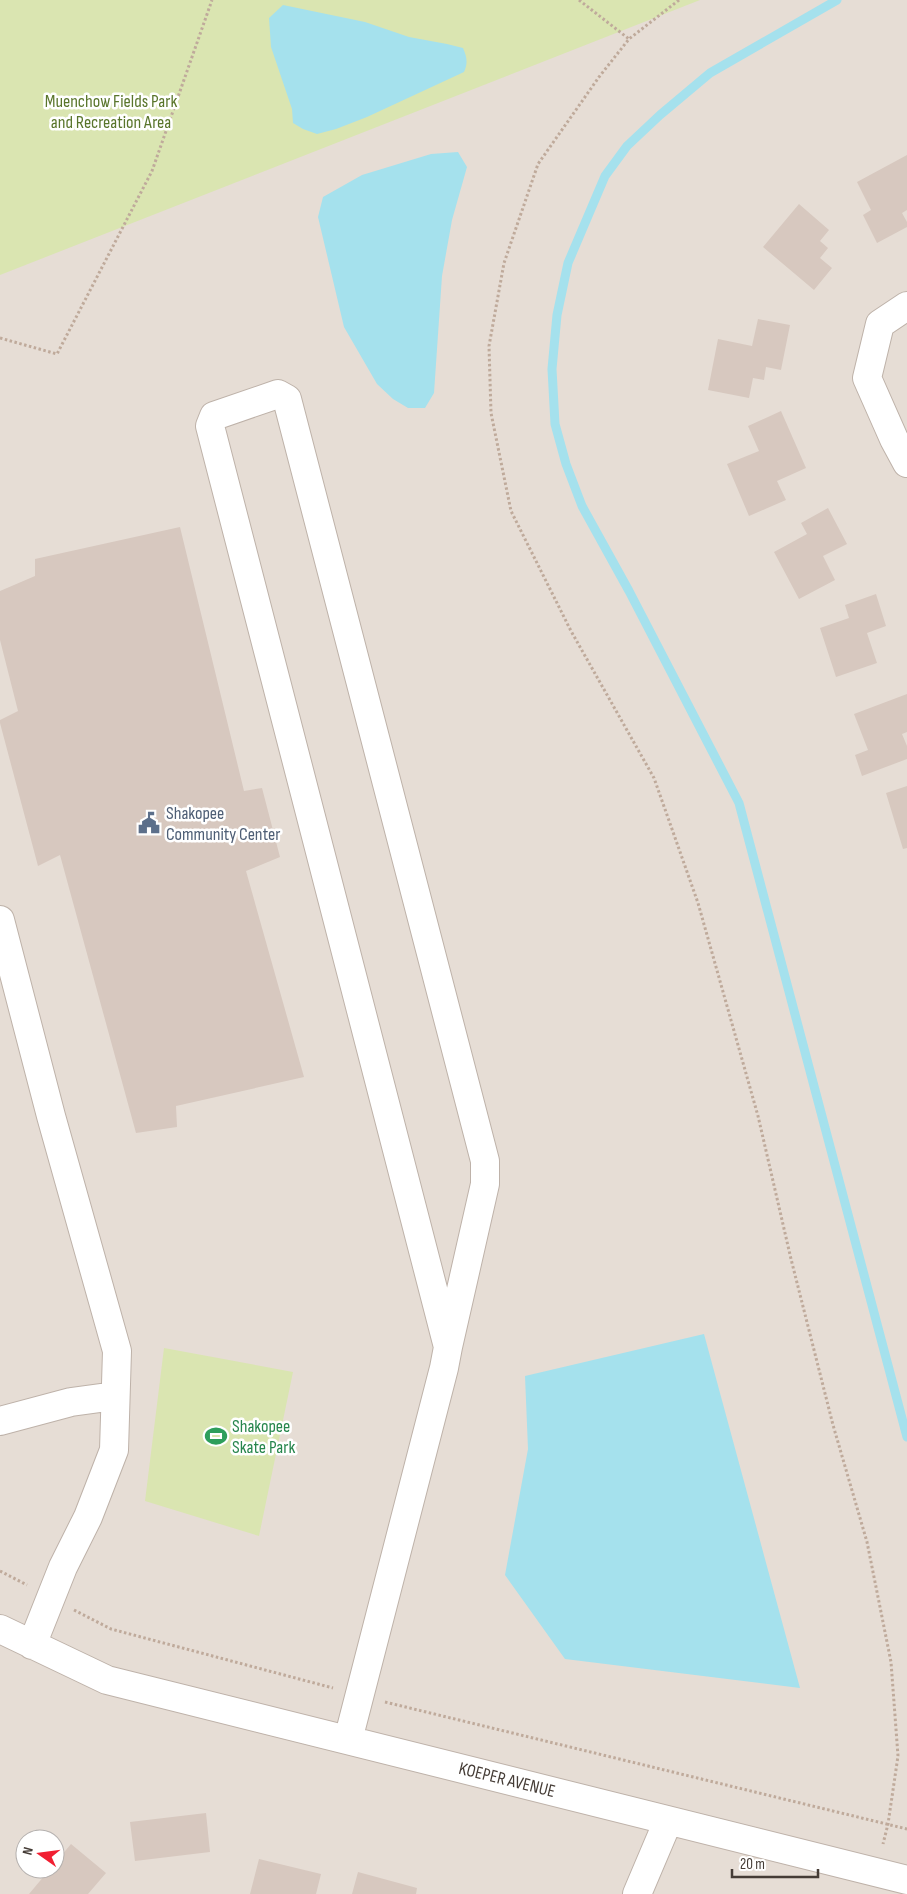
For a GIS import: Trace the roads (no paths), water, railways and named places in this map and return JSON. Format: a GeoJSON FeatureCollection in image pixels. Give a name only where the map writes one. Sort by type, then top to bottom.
{"type":"FeatureCollection","features":[{"type":"Feature","properties":{"kind":"street"},"geometry":{"type":"LineString","coordinates":[[907,306],[880,324],[867,378],[894,439],[907,463]]}},
{"type":"Feature","properties":{"kind":"street"},"geometry":{"type":"LineString","coordinates":[[348,1740],[448,1347],[485,1184],[485,1161],[287,399],[278,394],[214,416],[210,426],[448,1347]]}},
{"type":"Feature","properties":{"kind":"street"},"geometry":{"type":"LineString","coordinates":[[0,920],[51,1116],[117,1350],[114,1450],[88,1517],[63,1567],[32,1645]]}},
{"type":"Feature","properties":{"kind":"street"},"geometry":{"type":"LineString","coordinates":[[0,1421],[71,1402],[115,1396]]}},
{"type":"Feature","properties":{"kind":"street","name":"KOEPER AVENUE"},"geometry":{"type":"LineString","coordinates":[[0,1629],[107,1680],[907,1880]]}},
{"type":"Feature","properties":{"kind":"street"},"geometry":{"type":"LineString","coordinates":[[637,1894],[668,1821]]}},
{"type":"Feature","properties":{"kind":"water"},"geometry":{"type":"Polygon","coordinates":[[[283,5],[365,22],[409,37],[463,48],[466,60],[464,72],[367,117],[336,129],[317,134],[303,129],[293,123],[292,109],[271,47],[269,18],[283,5]]]}},
{"type":"Feature","properties":{"kind":"water"},"geometry":{"type":"Polygon","coordinates":[[[458,152],[467,167],[452,220],[442,276],[434,393],[425,408],[408,408],[393,399],[377,384],[344,327],[318,217],[323,197],[362,175],[431,154],[458,152]]]}},
{"type":"Feature","properties":{"kind":"water"},"geometry":{"type":"Polygon","coordinates":[[[704,1334],[800,1688],[565,1659],[505,1575],[528,1449],[525,1376],[704,1334]]]}},
{"type":"Feature","properties":{"kind":"waterway"},"geometry":{"type":"LineString","coordinates":[[837,0],[710,73],[627,146],[605,176],[568,263],[557,315],[552,369],[555,424],[566,464],[582,506],[629,591],[739,803],[907,1437]]}},
{"type":"Feature","properties":{"kind":"place","name":"Shakopee Community Center"},"geometry":{"type":"Point","coordinates":[149,823]}},
{"type":"Feature","properties":{"kind":"place","name":"Shakopee Skate Park"},"geometry":{"type":"Point","coordinates":[216,1436]}},
{"type":"Feature","properties":{"kind":"park label","name":"Muenchow Fields Park and Recreation Area"},"geometry":{"type":"Point","coordinates":[111,111]}}]}
